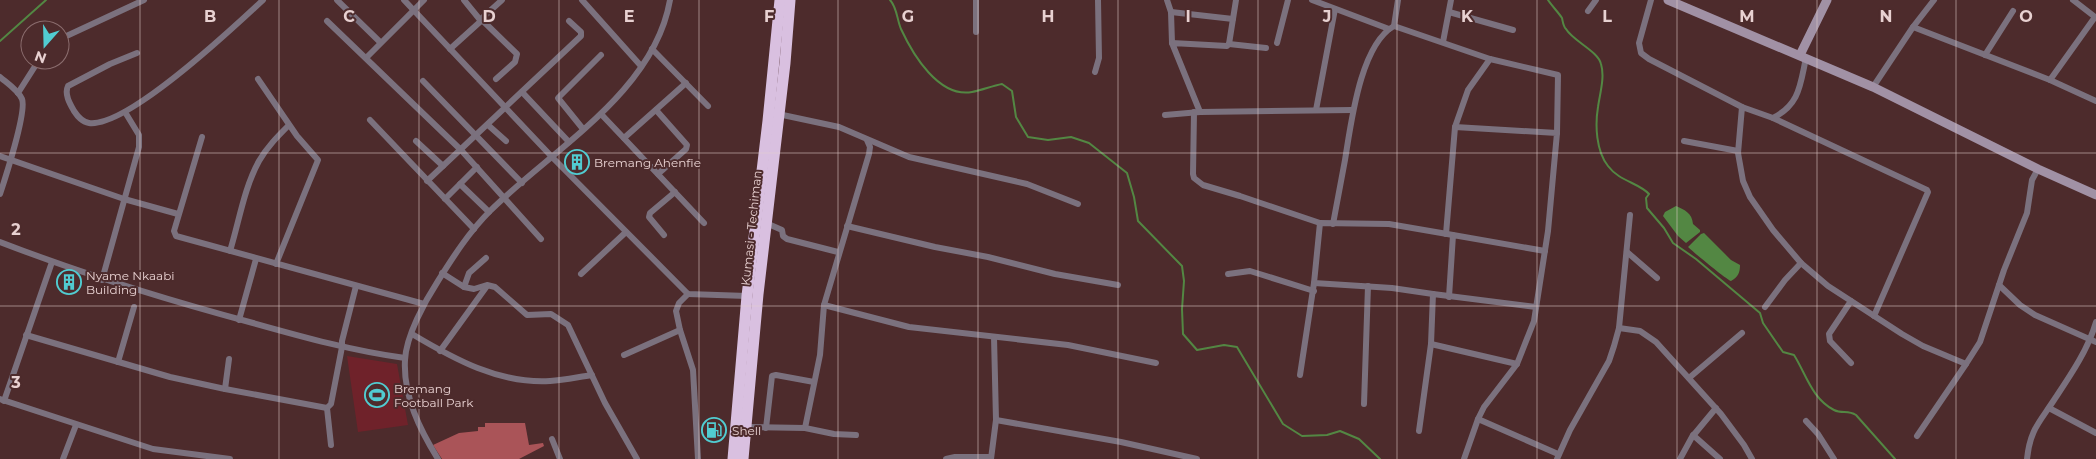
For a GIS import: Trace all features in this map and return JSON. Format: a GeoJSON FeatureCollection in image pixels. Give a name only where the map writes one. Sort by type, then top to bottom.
{"type":"FeatureCollection","features":[{"type":"Feature","properties":{"kind":"highway"},"geometry":{"type":"LineString","coordinates":[[733,459],[747,296],[770,104],[780,0]]}},
{"type":"Feature","properties":{"kind":"highway","name":"Kumasi - Techiman"},"geometry":{"type":"LineString","coordinates":[[743,459],[790,0]]}},
{"type":"Feature","properties":{"kind":"street"},"geometry":{"type":"LineString","coordinates":[[70,34],[144,0]]}},
{"type":"Feature","properties":{"kind":"street"},"geometry":{"type":"LineString","coordinates":[[137,53],[73,82],[66,90],[77,115],[87,122],[93,123],[125,112],[194,62],[263,0]]}},
{"type":"Feature","properties":{"kind":"street"},"geometry":{"type":"LineString","coordinates":[[336,0],[380,42]]}},
{"type":"Feature","properties":{"kind":"street"},"geometry":{"type":"LineString","coordinates":[[404,0],[552,157],[688,294],[747,296]]}},
{"type":"Feature","properties":{"kind":"street"},"geometry":{"type":"LineString","coordinates":[[366,58],[424,0]]}},
{"type":"Feature","properties":{"kind":"street"},"geometry":{"type":"LineString","coordinates":[[464,0],[517,54],[517,59],[496,79]]}},
{"type":"Feature","properties":{"kind":"street"},"geometry":{"type":"LineString","coordinates":[[450,49],[502,0]]}},
{"type":"Feature","properties":{"kind":"street"},"geometry":{"type":"LineString","coordinates":[[582,0],[641,66]]}},
{"type":"Feature","properties":{"kind":"street"},"geometry":{"type":"LineString","coordinates":[[438,459],[424,437],[414,413],[407,386],[404,358],[424,304],[442,274],[488,212],[601,114],[621,92],[652,49],[663,24],[670,0]]}},
{"type":"Feature","properties":{"kind":"street"},"geometry":{"type":"LineString","coordinates":[[976,0],[976,32]]}},
{"type":"Feature","properties":{"kind":"street"},"geometry":{"type":"LineString","coordinates":[[1095,72],[1099,58],[1098,0]]}},
{"type":"Feature","properties":{"kind":"street"},"geometry":{"type":"LineString","coordinates":[[1167,0],[1171,12],[1172,43],[1197,112],[1194,174],[1197,181],[1211,188],[1320,223],[1389,224],[1544,251]]}},
{"type":"Feature","properties":{"kind":"street"},"geometry":{"type":"LineString","coordinates":[[1229,44],[1236,0]]}},
{"type":"Feature","properties":{"kind":"street"},"geometry":{"type":"LineString","coordinates":[[1277,43],[1288,0]]}},
{"type":"Feature","properties":{"kind":"street"},"geometry":{"type":"LineString","coordinates":[[1312,0],[1490,58],[1558,75],[1557,133],[1544,251],[1531,331],[1517,364],[1484,407],[1464,459]]}},
{"type":"Feature","properties":{"kind":"street"},"geometry":{"type":"LineString","coordinates":[[1333,224],[1352,110],[1367,63],[1379,40],[1391,27],[1398,0]]}},
{"type":"Feature","properties":{"kind":"street"},"geometry":{"type":"LineString","coordinates":[[1443,42],[1451,0]]}},
{"type":"Feature","properties":{"kind":"street"},"geometry":{"type":"LineString","coordinates":[[1588,11],[1596,0]]}},
{"type":"Feature","properties":{"kind":"street"},"geometry":{"type":"LineString","coordinates":[[1652,0],[1639,43],[1641,53],[1649,59],[1742,106],[1773,118],[1927,190],[1928,192],[1874,316]]}},
{"type":"Feature","properties":{"kind":"street"},"geometry":{"type":"LineString","coordinates":[[1668,0],[1803,56],[2096,195]]}},
{"type":"Feature","properties":{"kind":"street"},"geometry":{"type":"LineString","coordinates":[[1773,118],[1789,109],[1795,100],[1803,56],[1827,0]]}},
{"type":"Feature","properties":{"kind":"street"},"geometry":{"type":"LineString","coordinates":[[1873,88],[1913,27],[1934,0]]}},
{"type":"Feature","properties":{"kind":"street"},"geometry":{"type":"LineString","coordinates":[[2050,80],[2096,17],[2073,0]]}},
{"type":"Feature","properties":{"kind":"street"},"geometry":{"type":"LineString","coordinates":[[1316,110],[1335,9]]}},
{"type":"Feature","properties":{"kind":"street"},"geometry":{"type":"LineString","coordinates":[[1985,55],[2013,11]]}},
{"type":"Feature","properties":{"kind":"street"},"geometry":{"type":"LineString","coordinates":[[1171,12],[1233,19]]}},
{"type":"Feature","properties":{"kind":"street"},"geometry":{"type":"LineString","coordinates":[[1449,12],[1513,30]]}},
{"type":"Feature","properties":{"kind":"street"},"geometry":{"type":"LineString","coordinates":[[327,21],[461,150],[541,239]]}},
{"type":"Feature","properties":{"kind":"street"},"geometry":{"type":"LineString","coordinates":[[427,180],[581,36],[581,32],[568,21]]}},
{"type":"Feature","properties":{"kind":"street"},"geometry":{"type":"LineString","coordinates":[[1913,27],[2050,80],[2096,101]]}},
{"type":"Feature","properties":{"kind":"street"},"geometry":{"type":"LineString","coordinates":[[1172,43],[1227,46],[1229,44],[1266,48]]}},
{"type":"Feature","properties":{"kind":"street"},"geometry":{"type":"LineString","coordinates":[[652,49],[708,106]]}},
{"type":"Feature","properties":{"kind":"street"},"geometry":{"type":"LineString","coordinates":[[583,129],[558,98],[601,56]]}},
{"type":"Feature","properties":{"kind":"street"},"geometry":{"type":"LineString","coordinates":[[1449,297],[1449,235],[1454,127],[1468,90],[1490,58]]}},
{"type":"Feature","properties":{"kind":"street"},"geometry":{"type":"LineString","coordinates":[[18,93],[33,70]]}},
{"type":"Feature","properties":{"kind":"street"},"geometry":{"type":"LineString","coordinates":[[0,77],[18,93],[23,105],[11,160],[0,194]]}},
{"type":"Feature","properties":{"kind":"street"},"geometry":{"type":"LineString","coordinates":[[258,79],[289,125],[318,160],[276,264]]}},
{"type":"Feature","properties":{"kind":"street"},"geometry":{"type":"LineString","coordinates":[[423,81],[522,183]]}},
{"type":"Feature","properties":{"kind":"street"},"geometry":{"type":"LineString","coordinates":[[624,138],[686,83]]}},
{"type":"Feature","properties":{"kind":"street"},"geometry":{"type":"LineString","coordinates":[[522,92],[569,142]]}},
{"type":"Feature","properties":{"kind":"street"},"geometry":{"type":"LineString","coordinates":[[1742,106],[1738,151],[1739,168],[1750,197],[1773,230],[1801,264],[1851,301],[1923,346],[1966,364]]}},
{"type":"Feature","properties":{"kind":"street"},"geometry":{"type":"LineString","coordinates":[[656,110],[687,145],[686,149],[658,174]]}},
{"type":"Feature","properties":{"kind":"street"},"geometry":{"type":"LineString","coordinates":[[1165,115],[1197,112],[1352,110]]}},
{"type":"Feature","properties":{"kind":"street"},"geometry":{"type":"LineString","coordinates":[[102,280],[139,141],[139,135],[125,112]]}},
{"type":"Feature","properties":{"kind":"street"},"geometry":{"type":"LineString","coordinates":[[601,114],[704,223]]}},
{"type":"Feature","properties":{"kind":"street"},"geometry":{"type":"LineString","coordinates":[[778,114],[839,127],[909,158],[1027,184],[1078,204]]}},
{"type":"Feature","properties":{"kind":"street"},"geometry":{"type":"LineString","coordinates":[[370,120],[474,229]]}},
{"type":"Feature","properties":{"kind":"street"},"geometry":{"type":"LineString","coordinates":[[230,251],[246,194],[259,162],[270,145],[289,125]]}},
{"type":"Feature","properties":{"kind":"street"},"geometry":{"type":"LineString","coordinates":[[488,125],[506,141]]}},
{"type":"Feature","properties":{"kind":"street"},"geometry":{"type":"LineString","coordinates":[[1454,127],[1557,133]]}},
{"type":"Feature","properties":{"kind":"street"},"geometry":{"type":"LineString","coordinates":[[202,136],[178,214],[174,231],[176,236],[424,304]]}},
{"type":"Feature","properties":{"kind":"street"},"geometry":{"type":"LineString","coordinates":[[805,428],[820,355],[824,305],[838,252],[869,154],[870,147],[867,140]]}},
{"type":"Feature","properties":{"kind":"street"},"geometry":{"type":"LineString","coordinates":[[416,141],[443,166]]}},
{"type":"Feature","properties":{"kind":"street"},"geometry":{"type":"LineString","coordinates":[[1684,141],[1738,151]]}},
{"type":"Feature","properties":{"kind":"street"},"geometry":{"type":"LineString","coordinates":[[0,156],[124,199],[178,214]]}},
{"type":"Feature","properties":{"kind":"street"},"geometry":{"type":"LineString","coordinates":[[445,199],[477,168]]}},
{"type":"Feature","properties":{"kind":"street"},"geometry":{"type":"LineString","coordinates":[[1917,436],[1980,342],[1999,285],[2027,213],[2032,180],[2038,169]]}},
{"type":"Feature","properties":{"kind":"street"},"geometry":{"type":"LineString","coordinates":[[460,184],[488,212]]}},
{"type":"Feature","properties":{"kind":"street"},"geometry":{"type":"LineString","coordinates":[[664,235],[649,217],[650,213],[675,192]]}},
{"type":"Feature","properties":{"kind":"street"},"geometry":{"type":"LineString","coordinates":[[1478,419],[1558,457],[1609,361],[1619,328],[1630,215]]}},
{"type":"Feature","properties":{"kind":"street"},"geometry":{"type":"LineString","coordinates":[[766,223],[782,230],[783,236],[787,239],[838,252]]}},
{"type":"Feature","properties":{"kind":"street"},"geometry":{"type":"LineString","coordinates":[[1300,376],[1314,292],[1320,223]]}},
{"type":"Feature","properties":{"kind":"street"},"geometry":{"type":"LineString","coordinates":[[847,226],[1055,274],[1118,285]]}},
{"type":"Feature","properties":{"kind":"street"},"geometry":{"type":"LineString","coordinates":[[581,274],[626,232]]}},
{"type":"Feature","properties":{"kind":"street"},"geometry":{"type":"LineString","coordinates":[[0,242],[102,280],[239,320],[342,347],[404,358]]}},
{"type":"Feature","properties":{"kind":"street"},"geometry":{"type":"LineString","coordinates":[[1627,252],[1657,278]]}},
{"type":"Feature","properties":{"kind":"street"},"geometry":{"type":"LineString","coordinates":[[239,320],[256,258]]}},
{"type":"Feature","properties":{"kind":"street"},"geometry":{"type":"LineString","coordinates":[[464,287],[469,273],[486,258]]}},
{"type":"Feature","properties":{"kind":"street"},"geometry":{"type":"LineString","coordinates":[[52,262],[2,400],[153,449],[186,457],[230,459]]}},
{"type":"Feature","properties":{"kind":"street"},"geometry":{"type":"LineString","coordinates":[[1765,307],[1784,280],[1801,264]]}},
{"type":"Feature","properties":{"kind":"street"},"geometry":{"type":"LineString","coordinates":[[1228,274],[1250,271],[1314,292]]}},
{"type":"Feature","properties":{"kind":"street"},"geometry":{"type":"LineString","coordinates":[[442,274],[464,287],[474,289],[488,285],[495,287],[527,316],[551,314],[564,320],[573,332],[592,375],[637,459]]}},
{"type":"Feature","properties":{"kind":"street"},"geometry":{"type":"LineString","coordinates":[[1314,283],[1368,286],[1536,307]]}},
{"type":"Feature","properties":{"kind":"street"},"geometry":{"type":"LineString","coordinates":[[440,351],[488,285]]}},
{"type":"Feature","properties":{"kind":"street"},"geometry":{"type":"LineString","coordinates":[[1999,285],[2020,305],[2035,315],[2093,340]]}},
{"type":"Feature","properties":{"kind":"street"},"geometry":{"type":"LineString","coordinates":[[331,445],[327,408],[331,404],[342,341],[356,286]]}},
{"type":"Feature","properties":{"kind":"street"},"geometry":{"type":"LineString","coordinates":[[1364,404],[1368,286]]}},
{"type":"Feature","properties":{"kind":"street"},"geometry":{"type":"LineString","coordinates":[[688,294],[679,303],[676,311],[680,330],[694,370],[698,459]]}},
{"type":"Feature","properties":{"kind":"street"},"geometry":{"type":"LineString","coordinates":[[1419,430],[1431,344],[1433,294]]}},
{"type":"Feature","properties":{"kind":"street"},"geometry":{"type":"LineString","coordinates":[[1851,301],[1828,334],[1830,341],[1851,363]]}},
{"type":"Feature","properties":{"kind":"street"},"geometry":{"type":"LineString","coordinates":[[824,305],[909,327],[1068,345],[1156,363]]}},
{"type":"Feature","properties":{"kind":"street"},"geometry":{"type":"LineString","coordinates":[[118,362],[134,307]]}},
{"type":"Feature","properties":{"kind":"street"},"geometry":{"type":"LineString","coordinates":[[2027,459],[2032,434],[2093,340],[2096,322]]}},
{"type":"Feature","properties":{"kind":"street"},"geometry":{"type":"LineString","coordinates":[[1619,328],[1632,329],[1646,334],[1656,342],[1716,408],[1744,445],[1752,459]]}},
{"type":"Feature","properties":{"kind":"street"},"geometry":{"type":"LineString","coordinates":[[624,355],[680,330]]}},
{"type":"Feature","properties":{"kind":"street"},"geometry":{"type":"LineString","coordinates":[[1689,378],[1742,333]]}},
{"type":"Feature","properties":{"kind":"street"},"geometry":{"type":"LineString","coordinates":[[412,334],[440,351],[496,376],[521,380],[549,381],[592,375]]}},
{"type":"Feature","properties":{"kind":"street"},"geometry":{"type":"LineString","coordinates":[[26,335],[118,362],[225,389],[327,408]]}},
{"type":"Feature","properties":{"kind":"street"},"geometry":{"type":"LineString","coordinates":[[946,459],[954,457],[991,458],[996,420],[994,337]]}},
{"type":"Feature","properties":{"kind":"street"},"geometry":{"type":"LineString","coordinates":[[1431,344],[1517,364]]}},
{"type":"Feature","properties":{"kind":"street"},"geometry":{"type":"LineString","coordinates":[[225,389],[229,359]]}},
{"type":"Feature","properties":{"kind":"street"},"geometry":{"type":"LineString","coordinates":[[766,428],[772,376],[776,375],[814,382]]}},
{"type":"Feature","properties":{"kind":"street"},"geometry":{"type":"LineString","coordinates":[[1680,459],[1693,435],[1716,408]]}},
{"type":"Feature","properties":{"kind":"street"},"geometry":{"type":"LineString","coordinates":[[2049,408],[2096,434]]}},
{"type":"Feature","properties":{"kind":"street"},"geometry":{"type":"LineString","coordinates":[[996,420],[1103,438],[1197,459]]}},
{"type":"Feature","properties":{"kind":"street"},"geometry":{"type":"LineString","coordinates":[[1806,421],[1818,434],[1834,459]]}},
{"type":"Feature","properties":{"kind":"street"},"geometry":{"type":"LineString","coordinates":[[64,459],[76,425]]}},
{"type":"Feature","properties":{"kind":"street"},"geometry":{"type":"LineString","coordinates":[[745,427],[805,428],[834,434],[856,435]]}},
{"type":"Feature","properties":{"kind":"street"},"geometry":{"type":"LineString","coordinates":[[1693,435],[1718,455],[1720,459]]}},
{"type":"Feature","properties":{"kind":"street"},"geometry":{"type":"LineString","coordinates":[[552,439],[560,459]]}},
{"type":"Feature","properties":{"kind":"shaded area"},"geometry":{"type":"Polygon","coordinates":[[[1676,206],[1688,212],[1693,224],[1700,230],[1686,243],[1678,236],[1663,216],[1665,212],[1676,206]]]}},
{"type":"Feature","properties":{"kind":"shaded area"},"geometry":{"type":"Polygon","coordinates":[[[1704,233],[1731,260],[1740,265],[1738,274],[1731,281],[1688,247],[1704,233]]]}},
{"type":"Feature","properties":{"kind":"shaded area","name":"Bremang Football Park"},"geometry":{"type":"Polygon","coordinates":[[[347,356],[397,364],[408,425],[358,432],[347,356]]]}},
{"type":"Feature","properties":{"kind":"shaded area"},"geometry":{"type":"Polygon","coordinates":[[[485,423],[525,423],[529,445],[543,443],[544,446],[519,459],[442,459],[433,445],[459,433],[478,431],[478,427],[485,427],[485,423]]]}},
{"type":"Feature","properties":{"kind":"waterway"},"geometry":{"type":"LineString","coordinates":[[0,41],[46,0]]}},
{"type":"Feature","properties":{"kind":"waterway"},"geometry":{"type":"LineString","coordinates":[[890,0],[896,10],[901,29],[913,51],[938,82],[960,92],[972,92],[1002,84],[1012,91],[1016,117],[1028,137],[1048,140],[1071,137],[1089,143],[1127,173],[1138,221],[1182,266],[1184,281],[1183,334],[1197,350],[1224,345],[1237,347],[1283,424],[1302,436],[1327,435],[1340,431],[1359,439],[1380,459]]}},
{"type":"Feature","properties":{"kind":"waterway"},"geometry":{"type":"LineString","coordinates":[[1548,0],[1562,18],[1564,27],[1574,38],[1590,50],[1599,59],[1601,64],[1602,80],[1597,114],[1597,130],[1601,153],[1608,166],[1623,179],[1640,187],[1649,194],[1646,198],[1647,208],[1664,228],[1673,243],[1696,259],[1760,313],[1763,323],[1783,352],[1794,355],[1810,386],[1820,399],[1834,410],[1856,415],[1895,459]]}},
{"type":"Feature","properties":{"kind":"place","name":"Bremang Ahenfie"},"geometry":{"type":"Point","coordinates":[577,162]}},
{"type":"Feature","properties":{"kind":"place","name":"Nyame Nkaabi Building"},"geometry":{"type":"Point","coordinates":[69,282]}},
{"type":"Feature","properties":{"kind":"place","name":"Bremang Football Park"},"geometry":{"type":"Point","coordinates":[377,395]}},
{"type":"Feature","properties":{"kind":"place","name":"Shell"},"geometry":{"type":"Point","coordinates":[714,430]}}]}
